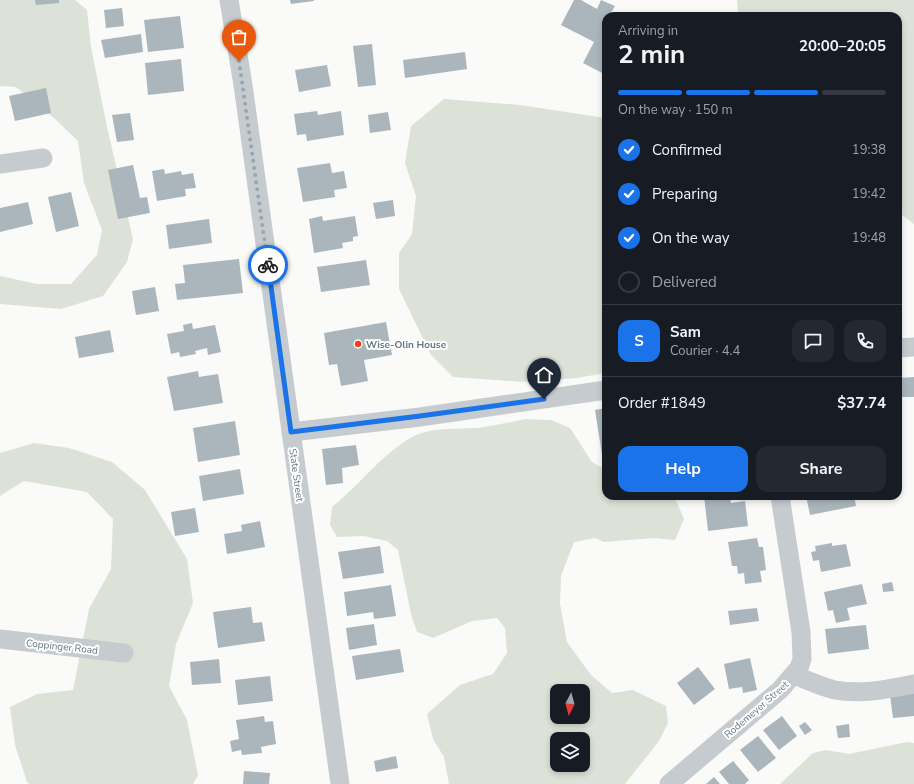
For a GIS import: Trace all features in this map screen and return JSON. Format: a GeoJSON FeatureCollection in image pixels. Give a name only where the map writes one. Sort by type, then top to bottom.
{"type":"FeatureCollection","features":[{"type":"Feature","properties":{"kind":"street","name":"State Street"},"geometry":{"type":"LineString","coordinates":[[229,0],[243,85],[340,784]]}},
{"type":"Feature","properties":{"kind":"street"},"geometry":{"type":"LineString","coordinates":[[0,164],[43,158]]}},
{"type":"Feature","properties":{"kind":"street"},"geometry":{"type":"LineString","coordinates":[[902,348],[914,347]]}},
{"type":"Feature","properties":{"kind":"street"},"geometry":{"type":"LineString","coordinates":[[291,432],[602,391]]}},
{"type":"Feature","properties":{"kind":"street","name":"Rodemeyer Street"},"geometry":{"type":"LineString","coordinates":[[669,784],[780,690],[794,675],[801,664],[803,648],[781,500]]}},
{"type":"Feature","properties":{"kind":"street","name":"Coppinger Road"},"geometry":{"type":"LineString","coordinates":[[0,639],[124,652]]}},
{"type":"Feature","properties":{"kind":"street"},"geometry":{"type":"LineString","coordinates":[[794,675],[834,689],[854,692],[875,691],[914,684]]}},
{"type":"Feature","properties":{"kind":"shaded area"},"geometry":{"type":"Polygon","coordinates":[[[0,0],[75,0],[87,10],[91,47],[107,127],[133,239],[127,262],[103,296],[61,309],[0,304],[0,276],[37,284],[71,284],[97,255],[102,230],[84,183],[78,141],[54,118],[16,87],[0,86],[0,0]]]}},
{"type":"Feature","properties":{"kind":"shaded area"},"geometry":{"type":"Polygon","coordinates":[[[737,0],[914,0],[914,224],[902,215],[902,12],[738,12],[737,0]]]}},
{"type":"Feature","properties":{"kind":"shaded area"},"geometry":{"type":"Polygon","coordinates":[[[444,99],[520,105],[602,117],[602,374],[577,378],[524,382],[453,377],[431,355],[399,289],[399,253],[412,234],[416,196],[405,163],[411,126],[444,99]]]}},
{"type":"Feature","properties":{"kind":"shaded area"},"geometry":{"type":"Polygon","coordinates":[[[525,419],[551,420],[570,428],[592,462],[602,468],[602,500],[676,500],[684,519],[675,540],[654,538],[604,542],[595,538],[574,542],[561,576],[560,604],[567,642],[591,675],[612,693],[633,690],[666,706],[668,723],[659,741],[625,784],[449,784],[444,757],[433,739],[427,714],[460,685],[493,674],[507,653],[505,628],[497,618],[472,621],[433,638],[417,632],[411,614],[398,550],[387,541],[364,536],[337,537],[330,525],[332,507],[394,449],[413,436],[433,430],[484,427],[525,419]]]}},
{"type":"Feature","properties":{"kind":"shaded area"},"geometry":{"type":"Polygon","coordinates":[[[34,443],[69,448],[112,462],[145,490],[187,559],[193,603],[176,644],[169,686],[187,720],[198,775],[193,784],[30,784],[27,782],[15,745],[10,707],[37,694],[73,690],[89,609],[111,569],[113,519],[87,492],[24,481],[0,496],[0,453],[34,443]]]}},
{"type":"Feature","properties":{"kind":"shaded area"},"geometry":{"type":"Polygon","coordinates":[[[907,742],[914,743],[914,784],[780,784],[813,753],[826,750],[849,754],[907,742]]]}},
{"type":"Feature","properties":{"kind":"building"},"geometry":{"type":"Polygon","coordinates":[[[35,0],[59,0],[59,3],[36,5],[35,0]]]}},
{"type":"Feature","properties":{"kind":"building"},"geometry":{"type":"Polygon","coordinates":[[[290,0],[314,0],[314,1],[291,4],[290,0]]]}},
{"type":"Feature","properties":{"kind":"building"},"geometry":{"type":"Polygon","coordinates":[[[574,0],[581,0],[597,9],[601,0],[615,6],[611,12],[602,12],[602,73],[583,63],[594,42],[561,25],[574,0]]]}},
{"type":"Feature","properties":{"kind":"building"},"geometry":{"type":"Polygon","coordinates":[[[122,8],[124,26],[106,28],[104,10],[122,8]]]}},
{"type":"Feature","properties":{"kind":"building"},"geometry":{"type":"Polygon","coordinates":[[[180,16],[184,48],[148,52],[144,20],[180,16]]]}},
{"type":"Feature","properties":{"kind":"building"},"geometry":{"type":"Polygon","coordinates":[[[141,34],[143,52],[105,58],[101,40],[141,34]]]}},
{"type":"Feature","properties":{"kind":"building"},"geometry":{"type":"Polygon","coordinates":[[[372,44],[376,85],[358,87],[353,46],[372,44]]]}},
{"type":"Feature","properties":{"kind":"building"},"geometry":{"type":"Polygon","coordinates":[[[465,52],[467,69],[405,78],[403,60],[465,52]]]}},
{"type":"Feature","properties":{"kind":"building"},"geometry":{"type":"Polygon","coordinates":[[[181,59],[184,91],[148,95],[145,63],[181,59]]]}},
{"type":"Feature","properties":{"kind":"building"},"geometry":{"type":"Polygon","coordinates":[[[327,65],[331,86],[299,92],[295,70],[327,65]]]}},
{"type":"Feature","properties":{"kind":"building"},"geometry":{"type":"Polygon","coordinates":[[[46,88],[51,113],[15,121],[9,96],[46,88]]]}},
{"type":"Feature","properties":{"kind":"building"},"geometry":{"type":"Polygon","coordinates":[[[317,111],[318,115],[341,111],[344,135],[307,141],[306,134],[297,135],[294,114],[317,111]]]}},
{"type":"Feature","properties":{"kind":"building"},"geometry":{"type":"Polygon","coordinates":[[[388,112],[391,130],[370,133],[368,115],[388,112]]]}},
{"type":"Feature","properties":{"kind":"building"},"geometry":{"type":"Polygon","coordinates":[[[130,113],[134,140],[117,142],[112,115],[130,113]]]}},
{"type":"Feature","properties":{"kind":"building"},"geometry":{"type":"Polygon","coordinates":[[[330,163],[332,173],[344,171],[347,188],[334,190],[335,197],[303,202],[297,168],[330,163]]]}},
{"type":"Feature","properties":{"kind":"building"},"geometry":{"type":"Polygon","coordinates":[[[133,165],[140,198],[147,197],[150,213],[118,219],[108,170],[133,165]]]}},
{"type":"Feature","properties":{"kind":"building"},"geometry":{"type":"Polygon","coordinates":[[[164,169],[165,174],[181,171],[182,175],[193,173],[196,188],[185,189],[186,196],[157,201],[152,171],[164,169]]]}},
{"type":"Feature","properties":{"kind":"building"},"geometry":{"type":"Polygon","coordinates":[[[71,192],[79,226],[56,232],[48,197],[71,192]]]}},
{"type":"Feature","properties":{"kind":"building"},"geometry":{"type":"Polygon","coordinates":[[[393,200],[395,216],[376,219],[373,203],[393,200]]]}},
{"type":"Feature","properties":{"kind":"building"},"geometry":{"type":"Polygon","coordinates":[[[28,202],[33,224],[0,232],[0,208],[28,202]]]}},
{"type":"Feature","properties":{"kind":"building"},"geometry":{"type":"Polygon","coordinates":[[[322,216],[323,221],[355,216],[358,236],[353,237],[353,241],[342,243],[343,248],[314,253],[309,219],[322,216]]]}},
{"type":"Feature","properties":{"kind":"building"},"geometry":{"type":"Polygon","coordinates":[[[209,219],[212,243],[169,249],[166,225],[209,219]]]}},
{"type":"Feature","properties":{"kind":"building"},"geometry":{"type":"Polygon","coordinates":[[[239,259],[243,293],[177,300],[175,284],[185,283],[183,265],[239,259]]]}},
{"type":"Feature","properties":{"kind":"building"},"geometry":{"type":"Polygon","coordinates":[[[366,260],[370,285],[321,292],[317,267],[366,260]]]}},
{"type":"Feature","properties":{"kind":"building"},"geometry":{"type":"Polygon","coordinates":[[[155,287],[159,311],[136,315],[132,291],[155,287]]]}},
{"type":"Feature","properties":{"kind":"building","name":"Wise-Olin House"},"geometry":{"type":"Polygon","coordinates":[[[386,322],[392,355],[364,360],[368,381],[341,386],[337,364],[329,365],[324,333],[386,322]]]}},
{"type":"Feature","properties":{"kind":"building"},"geometry":{"type":"Polygon","coordinates":[[[192,323],[193,329],[215,325],[221,352],[208,355],[207,348],[195,351],[196,354],[180,357],[179,352],[171,354],[167,334],[184,331],[183,325],[192,323]]]}},
{"type":"Feature","properties":{"kind":"building"},"geometry":{"type":"Polygon","coordinates":[[[110,330],[114,352],[79,358],[75,337],[110,330]]]}},
{"type":"Feature","properties":{"kind":"building"},"geometry":{"type":"Polygon","coordinates":[[[198,371],[199,377],[218,374],[223,403],[174,411],[167,377],[198,371]]]}},
{"type":"Feature","properties":{"kind":"building"},"geometry":{"type":"Polygon","coordinates":[[[914,377],[914,397],[902,397],[902,378],[914,377]]]}},
{"type":"Feature","properties":{"kind":"building"},"geometry":{"type":"Polygon","coordinates":[[[602,409],[602,455],[595,410],[602,409]]]}},
{"type":"Feature","properties":{"kind":"building"},"geometry":{"type":"Polygon","coordinates":[[[235,421],[240,455],[198,462],[193,428],[235,421]]]}},
{"type":"Feature","properties":{"kind":"building"},"geometry":{"type":"Polygon","coordinates":[[[356,445],[359,465],[342,468],[343,483],[326,485],[322,449],[356,445]]]}},
{"type":"Feature","properties":{"kind":"building"},"geometry":{"type":"Polygon","coordinates":[[[240,469],[244,494],[203,501],[199,476],[240,469]]]}},
{"type":"Feature","properties":{"kind":"building"},"geometry":{"type":"Polygon","coordinates":[[[704,500],[731,500],[731,503],[745,501],[748,526],[708,531],[704,500]]]}},
{"type":"Feature","properties":{"kind":"building"},"geometry":{"type":"Polygon","coordinates":[[[807,500],[855,500],[856,506],[810,515],[807,500]]]}},
{"type":"Feature","properties":{"kind":"building"},"geometry":{"type":"Polygon","coordinates":[[[195,508],[199,532],[175,536],[171,512],[195,508]]]}},
{"type":"Feature","properties":{"kind":"building"},"geometry":{"type":"Polygon","coordinates":[[[260,521],[265,547],[227,554],[224,534],[242,531],[241,525],[260,521]]]}},
{"type":"Feature","properties":{"kind":"building"},"geometry":{"type":"Polygon","coordinates":[[[757,538],[759,547],[763,547],[766,570],[760,571],[762,582],[745,584],[744,573],[738,574],[737,566],[732,566],[728,542],[757,538]]]}},
{"type":"Feature","properties":{"kind":"building"},"geometry":{"type":"Polygon","coordinates":[[[832,543],[832,546],[846,544],[851,566],[821,572],[819,560],[813,561],[811,552],[816,551],[815,546],[832,543]]]}},
{"type":"Feature","properties":{"kind":"building"},"geometry":{"type":"Polygon","coordinates":[[[380,546],[384,573],[343,579],[338,552],[380,546]]]}},
{"type":"Feature","properties":{"kind":"building"},"geometry":{"type":"Polygon","coordinates":[[[892,582],[894,591],[883,592],[882,584],[892,582]]]}},
{"type":"Feature","properties":{"kind":"building"},"geometry":{"type":"Polygon","coordinates":[[[862,584],[867,604],[847,608],[850,620],[836,623],[833,610],[828,611],[824,592],[862,584]]]}},
{"type":"Feature","properties":{"kind":"building"},"geometry":{"type":"Polygon","coordinates":[[[391,585],[396,616],[374,619],[373,612],[347,616],[344,592],[391,585]]]}},
{"type":"Feature","properties":{"kind":"building"},"geometry":{"type":"Polygon","coordinates":[[[251,607],[253,623],[262,622],[265,641],[218,648],[213,612],[251,607]]]}},
{"type":"Feature","properties":{"kind":"building"},"geometry":{"type":"Polygon","coordinates":[[[757,608],[759,621],[730,625],[728,611],[757,608]]]}},
{"type":"Feature","properties":{"kind":"building"},"geometry":{"type":"Polygon","coordinates":[[[374,624],[377,645],[349,650],[346,628],[374,624]]]}},
{"type":"Feature","properties":{"kind":"building"},"geometry":{"type":"Polygon","coordinates":[[[866,625],[869,649],[828,654],[825,629],[866,625]]]}},
{"type":"Feature","properties":{"kind":"building"},"geometry":{"type":"Polygon","coordinates":[[[400,649],[404,672],[356,680],[352,656],[400,649]]]}},
{"type":"Feature","properties":{"kind":"building"},"geometry":{"type":"Polygon","coordinates":[[[750,658],[757,690],[743,693],[742,687],[729,689],[724,664],[750,658]]]}},
{"type":"Feature","properties":{"kind":"building"},"geometry":{"type":"Polygon","coordinates":[[[219,659],[221,683],[192,685],[190,662],[219,659]]]}},
{"type":"Feature","properties":{"kind":"building"},"geometry":{"type":"Polygon","coordinates":[[[698,667],[715,689],[694,705],[677,683],[698,667]]]}},
{"type":"Feature","properties":{"kind":"building"},"geometry":{"type":"Polygon","coordinates":[[[270,676],[273,701],[238,705],[235,680],[270,676]]]}},
{"type":"Feature","properties":{"kind":"building"},"geometry":{"type":"Polygon","coordinates":[[[914,692],[914,716],[893,718],[890,695],[914,692]]]}},
{"type":"Feature","properties":{"kind":"building"},"geometry":{"type":"Polygon","coordinates":[[[264,716],[265,722],[273,721],[276,744],[261,747],[262,753],[242,755],[241,750],[232,752],[230,741],[239,739],[236,720],[264,716]]]}},
{"type":"Feature","properties":{"kind":"building"},"geometry":{"type":"Polygon","coordinates":[[[782,716],[797,736],[779,750],[763,730],[782,716]]]}},
{"type":"Feature","properties":{"kind":"building"},"geometry":{"type":"Polygon","coordinates":[[[805,722],[812,730],[805,735],[799,726],[805,722]]]}},
{"type":"Feature","properties":{"kind":"building"},"geometry":{"type":"Polygon","coordinates":[[[849,724],[850,737],[838,738],[836,726],[849,724]]]}},
{"type":"Feature","properties":{"kind":"building"},"geometry":{"type":"Polygon","coordinates":[[[758,736],[776,758],[758,772],[740,750],[758,736]]]}},
{"type":"Feature","properties":{"kind":"building"},"geometry":{"type":"Polygon","coordinates":[[[396,756],[398,768],[376,772],[374,761],[396,756]]]}},
{"type":"Feature","properties":{"kind":"building"},"geometry":{"type":"Polygon","coordinates":[[[733,761],[749,780],[745,784],[729,784],[719,772],[733,761]]]}},
{"type":"Feature","properties":{"kind":"building"},"geometry":{"type":"Polygon","coordinates":[[[244,771],[270,773],[269,784],[243,784],[244,771]]]}},
{"type":"Feature","properties":{"kind":"building"},"geometry":{"type":"Polygon","coordinates":[[[714,777],[720,784],[706,784],[714,777]]]}},
{"type":"Feature","properties":{"kind":"way so far"},"geometry":{"type":"LineString","coordinates":[[239,61],[268,265]]}},
{"type":"Feature","properties":{"kind":"place","name":"Wise-Olin House"},"geometry":{"type":"Point","coordinates":[358,344]}},
{"type":"Feature","properties":{"kind":"route"},"geometry":{"type":"LineString","coordinates":[[268,265],[291,432],[544,399]]}}]}
